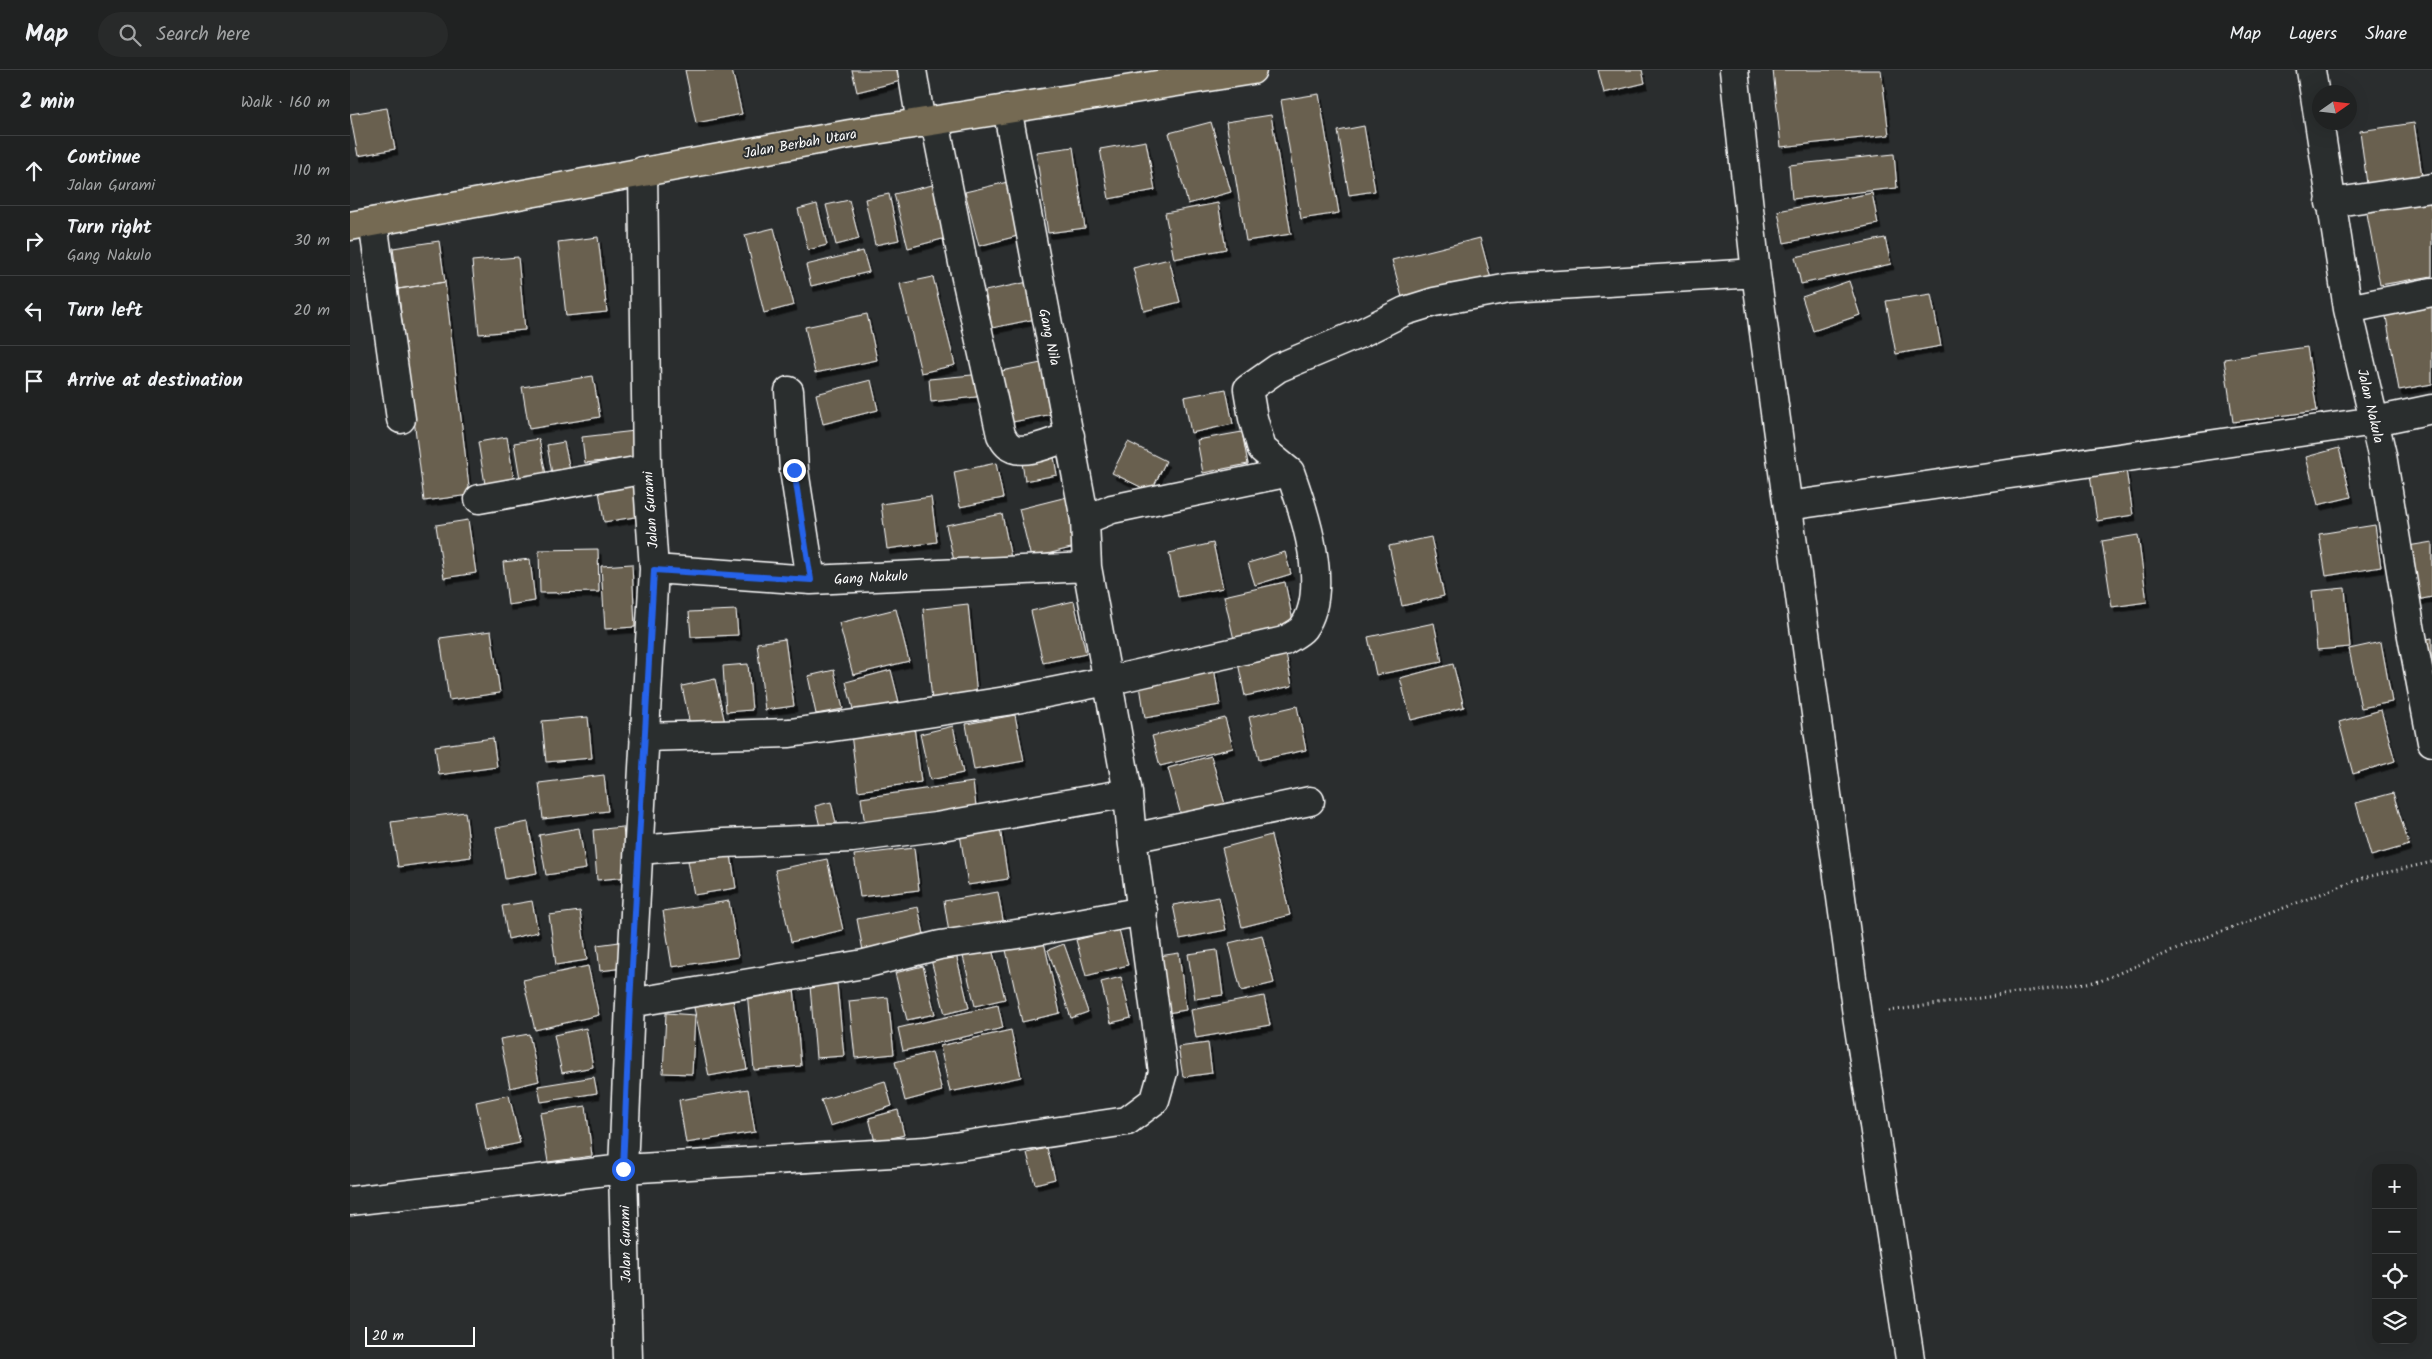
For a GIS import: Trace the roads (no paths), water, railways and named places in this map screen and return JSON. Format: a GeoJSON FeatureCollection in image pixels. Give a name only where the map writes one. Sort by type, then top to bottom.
{"type":"FeatureCollection","features":[{"type":"Feature","properties":{"kind":"main road","name":"Jalan Berbah Utara"},"geometry":{"type":"LineString","coordinates":[[362,224],[850,134],[1252,70]]}},
{"type":"Feature","properties":{"kind":"street"},"geometry":{"type":"LineString","coordinates":[[912,70],[928,122],[966,278],[1001,435],[1009,447],[1018,450],[1032,449],[1070,436]]}},
{"type":"Feature","properties":{"kind":"street"},"geometry":{"type":"LineString","coordinates":[[1734,70],[1756,273],[1857,1015],[1910,1359]]}},
{"type":"Feature","properties":{"kind":"street","name":"Jalan Nakula"},"geometry":{"type":"LineString","coordinates":[[2311,70],[2330,203],[2348,309],[2421,624],[2432,742]]}},
{"type":"Feature","properties":{"kind":"street","name":"Gang Nila"},"geometry":{"type":"LineString","coordinates":[[350,1201],[623,1169],[926,1152],[1127,1122],[1155,1100],[1164,1072],[1132,838],[1128,793],[1087,567],[1085,520],[1007,108]]}},
{"type":"Feature","properties":{"kind":"street","name":"Jalan Gurami"},"geometry":{"type":"LineString","coordinates":[[628,1359],[623,1169],[630,1003],[654,570],[647,469],[643,171]]}},
{"type":"Feature","properties":{"kind":"street"},"geometry":{"type":"LineString","coordinates":[[2330,203],[2432,188]]}},
{"type":"Feature","properties":{"kind":"street"},"geometry":{"type":"LineString","coordinates":[[362,224],[401,419]]}},
{"type":"Feature","properties":{"kind":"street"},"geometry":{"type":"LineString","coordinates":[[644,736],[790,732],[1006,701],[1107,681],[1284,641],[1302,629],[1313,602],[1314,566],[1304,510],[1290,472],[1262,449],[1253,418],[1248,389],[1278,368],[1361,333],[1405,311],[1434,302],[1509,288],[1756,273]]}},
{"type":"Feature","properties":{"kind":"street"},"geometry":{"type":"LineString","coordinates":[[2348,309],[2432,292]]}},
{"type":"Feature","properties":{"kind":"street"},"geometry":{"type":"LineString","coordinates":[[788,391],[794,470],[811,580]]}},
{"type":"Feature","properties":{"kind":"street"},"geometry":{"type":"LineString","coordinates":[[1788,506],[2374,421],[2432,409]]}},
{"type":"Feature","properties":{"kind":"street"},"geometry":{"type":"LineString","coordinates":[[479,499],[647,469]]}},
{"type":"Feature","properties":{"kind":"street"},"geometry":{"type":"LineString","coordinates":[[1085,520],[1112,509],[1290,472]]}},
{"type":"Feature","properties":{"kind":"street","name":"Gang Nakulo"},"geometry":{"type":"LineString","coordinates":[[654,570],[811,580],[1087,567]]}},
{"type":"Feature","properties":{"kind":"street"},"geometry":{"type":"LineString","coordinates":[[639,850],[724,843],[852,838],[936,827],[1128,793]]}},
{"type":"Feature","properties":{"kind":"street"},"geometry":{"type":"LineString","coordinates":[[1132,838],[1310,801]]}},
{"type":"Feature","properties":{"kind":"street"},"geometry":{"type":"LineString","coordinates":[[630,1003],[855,965],[940,945],[1031,932],[1143,910]]}}]}
